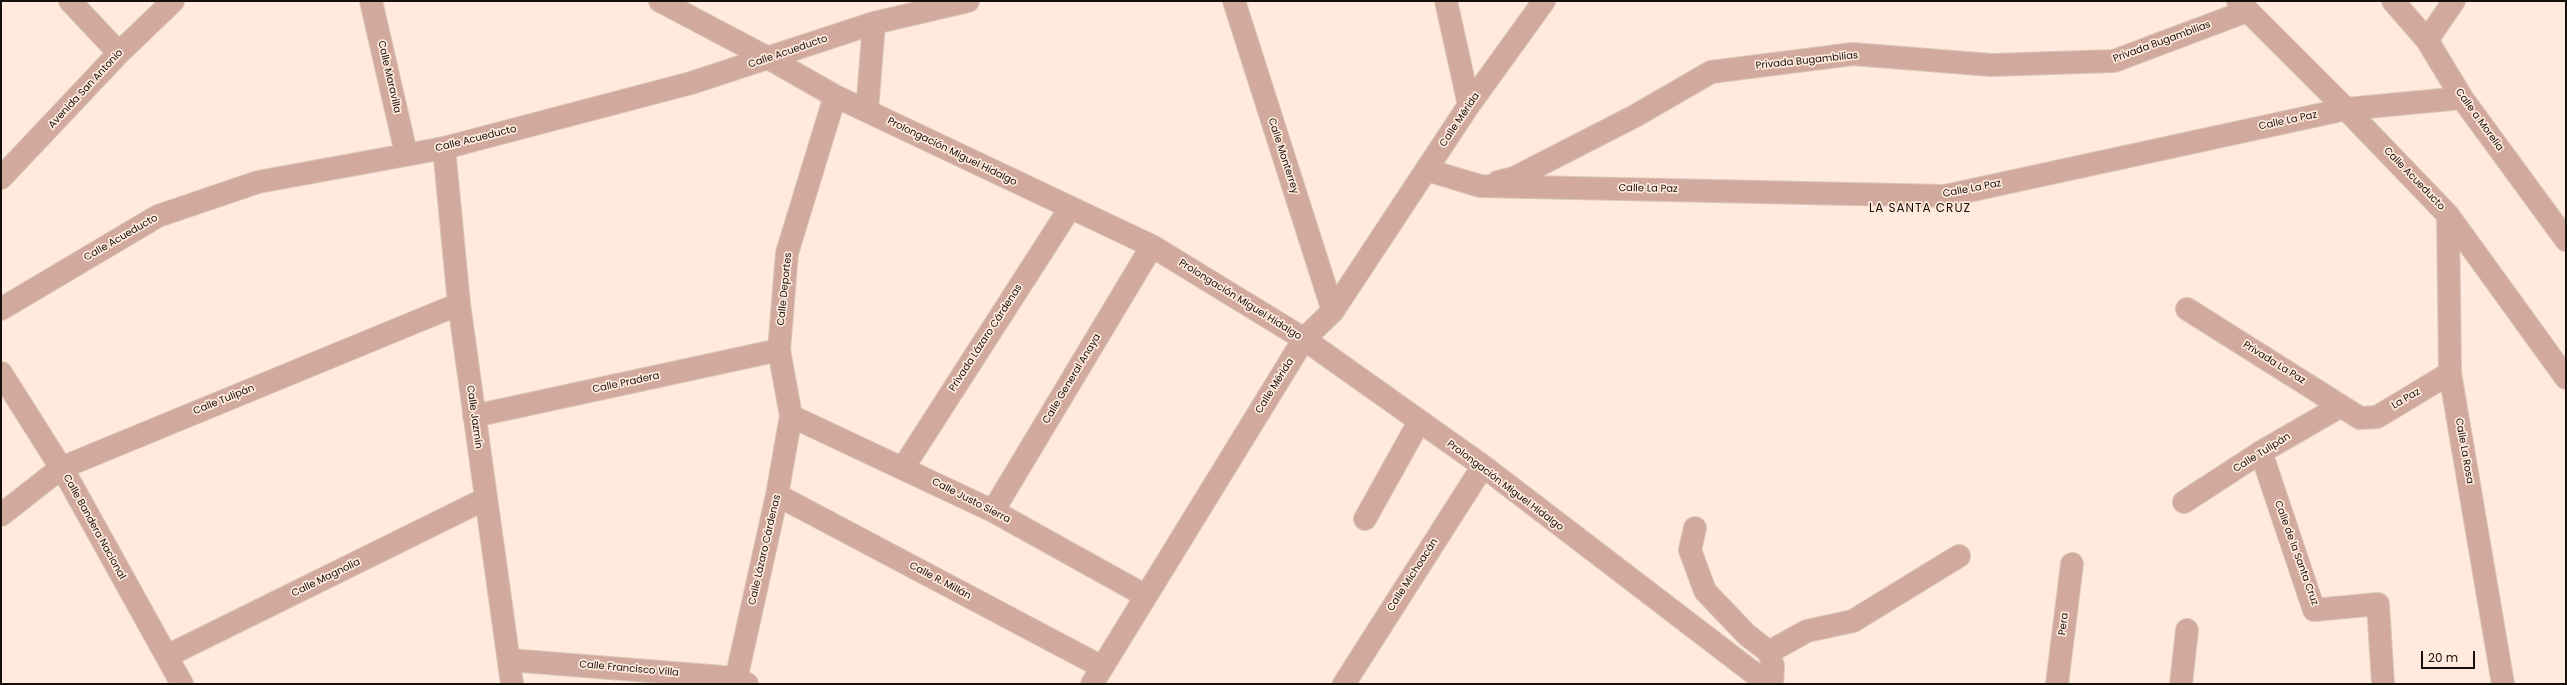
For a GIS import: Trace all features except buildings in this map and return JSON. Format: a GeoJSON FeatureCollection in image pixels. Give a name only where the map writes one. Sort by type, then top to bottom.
{"type":"FeatureCollection","features":[{"type":"Feature","properties":{"kind":"street"},"geometry":{"type":"LineString","coordinates":[[70,1],[119,53]]}},
{"type":"Feature","properties":{"kind":"street","name":"Avenida San Antonio"},"geometry":{"type":"LineString","coordinates":[[1,178],[119,53],[173,1]]}},
{"type":"Feature","properties":{"kind":"street","name":"Calle Maravilla"},"geometry":{"type":"LineString","coordinates":[[371,1],[406,153]]}},
{"type":"Feature","properties":{"kind":"street","name":"Prolongación Miguel Hidalgo"},"geometry":{"type":"LineString","coordinates":[[660,1],[770,59],[835,96],[1152,246],[1304,339],[1483,466],[1768,684]]}},
{"type":"Feature","properties":{"kind":"street","name":"Calle Acueducto"},"geometry":{"type":"LineString","coordinates":[[1,309],[158,216],[258,182],[406,153],[444,148],[691,83],[770,59],[874,23],[912,7],[968,1]]}},
{"type":"Feature","properties":{"kind":"street","name":"Calle Monterrey"},"geometry":{"type":"LineString","coordinates":[[1234,1],[1333,311]]}},
{"type":"Feature","properties":{"kind":"street"},"geometry":{"type":"LineString","coordinates":[[1446,1],[1469,105]]}},
{"type":"Feature","properties":{"kind":"street","name":"Calle Mérida"},"geometry":{"type":"LineString","coordinates":[[1097,675],[1304,339],[1333,311],[1469,105],[1544,1]]}},
{"type":"Feature","properties":{"kind":"street","name":"Calle a Morelia"},"geometry":{"type":"LineString","coordinates":[[2394,1],[2427,40],[2462,98],[2565,234]]}},
{"type":"Feature","properties":{"kind":"street"},"geometry":{"type":"LineString","coordinates":[[2427,40],[2454,1]]}},
{"type":"Feature","properties":{"kind":"street","name":"Calle Acueducto"},"geometry":{"type":"LineString","coordinates":[[2242,6],[2346,108],[2448,215],[2566,378]]}},
{"type":"Feature","properties":{"kind":"street","name":"Privada Bugambilias"},"geometry":{"type":"LineString","coordinates":[[1480,186],[1514,178],[1635,116],[1711,72],[1853,54],[1991,65],[2114,61],[2242,6]]}},
{"type":"Feature","properties":{"kind":"street"},"geometry":{"type":"LineString","coordinates":[[867,111],[874,23]]}},
{"type":"Feature","properties":{"kind":"street","name":"Calle Deportes"},"geometry":{"type":"LineString","coordinates":[[791,416],[779,350],[787,253],[835,96]]}},
{"type":"Feature","properties":{"kind":"street","name":"Calle La Paz"},"geometry":{"type":"LineString","coordinates":[[1427,170],[1480,186],[1945,196],[2346,108],[2462,98]]}},
{"type":"Feature","properties":{"kind":"street","name":"Calle Jazmín"},"geometry":{"type":"LineString","coordinates":[[444,148],[458,304],[512,684]]}},
{"type":"Feature","properties":{"kind":"street","name":"Privada Lázaro Cárdenas"},"geometry":{"type":"LineString","coordinates":[[903,468],[1070,208]]}},
{"type":"Feature","properties":{"kind":"street","name":"Calle La Rosa"},"geometry":{"type":"LineString","coordinates":[[2448,215],[2450,373],[2503,684]]}},
{"type":"Feature","properties":{"kind":"street","name":"Calle General Anaya"},"geometry":{"type":"LineString","coordinates":[[993,511],[1152,246]]}},
{"type":"Feature","properties":{"kind":"street","name":"Calle Tulipán"},"geometry":{"type":"LineString","coordinates":[[1,515],[61,468],[458,304]]}},
{"type":"Feature","properties":{"kind":"street","name":"Privada La Paz"},"geometry":{"type":"LineString","coordinates":[[2187,309],[2360,418]]}},
{"type":"Feature","properties":{"kind":"street","name":"Calle Pradera"},"geometry":{"type":"LineString","coordinates":[[474,416],[779,350]]}},
{"type":"Feature","properties":{"kind":"street","name":"La Paz"},"geometry":{"type":"LineString","coordinates":[[2360,418],[2377,417],[2450,373]]}},
{"type":"Feature","properties":{"kind":"street","name":"Calle Bandera Nacional"},"geometry":{"type":"LineString","coordinates":[[1,374],[61,468],[182,684]]}},
{"type":"Feature","properties":{"kind":"street","name":"Calle Tulipán"},"geometry":{"type":"LineString","coordinates":[[2184,502],[2261,452],[2341,406]]}},
{"type":"Feature","properties":{"kind":"street","name":"Calle Justo Sierra"},"geometry":{"type":"LineString","coordinates":[[791,416],[993,511],[1146,596]]}},
{"type":"Feature","properties":{"kind":"street","name":"Calle Lázaro Cárdenas"},"geometry":{"type":"LineString","coordinates":[[739,682],[777,495],[791,416]]}},
{"type":"Feature","properties":{"kind":"street"},"geometry":{"type":"LineString","coordinates":[[1365,519],[1419,422]]}},
{"type":"Feature","properties":{"kind":"street","name":"Calle de la Santa Cruz"},"geometry":{"type":"LineString","coordinates":[[2261,452],[2314,610],[2378,604],[2384,684]]}},
{"type":"Feature","properties":{"kind":"street","name":"Calle Michoacán"},"geometry":{"type":"LineString","coordinates":[[1344,684],[1483,466]]}},
{"type":"Feature","properties":{"kind":"street","name":"Calle R. Millán"},"geometry":{"type":"LineString","coordinates":[[777,495],[1097,675]]}},
{"type":"Feature","properties":{"kind":"street","name":"Calle Magnolia"},"geometry":{"type":"LineString","coordinates":[[167,656],[485,499]]}},
{"type":"Feature","properties":{"kind":"street"},"geometry":{"type":"LineString","coordinates":[[1695,528],[1690,550],[1705,591],[1747,635],[1769,652],[1773,666],[1772,684]]}},
{"type":"Feature","properties":{"kind":"street"},"geometry":{"type":"LineString","coordinates":[[1769,652],[1807,631],[1853,621],[1959,556]]}},
{"type":"Feature","properties":{"kind":"street","name":"Pera"},"geometry":{"type":"LineString","coordinates":[[2057,684],[2072,564]]}},
{"type":"Feature","properties":{"kind":"street"},"geometry":{"type":"LineString","coordinates":[[2181,684],[2187,630]]}},
{"type":"Feature","properties":{"kind":"street","name":"Calle Francisco Villa"},"geometry":{"type":"LineString","coordinates":[[509,660],[739,682]]}},
{"type":"Feature","properties":{"kind":"district","name":"LA SANTA CRUZ"},"geometry":{"type":"Point","coordinates":[1920,209]}}]}
